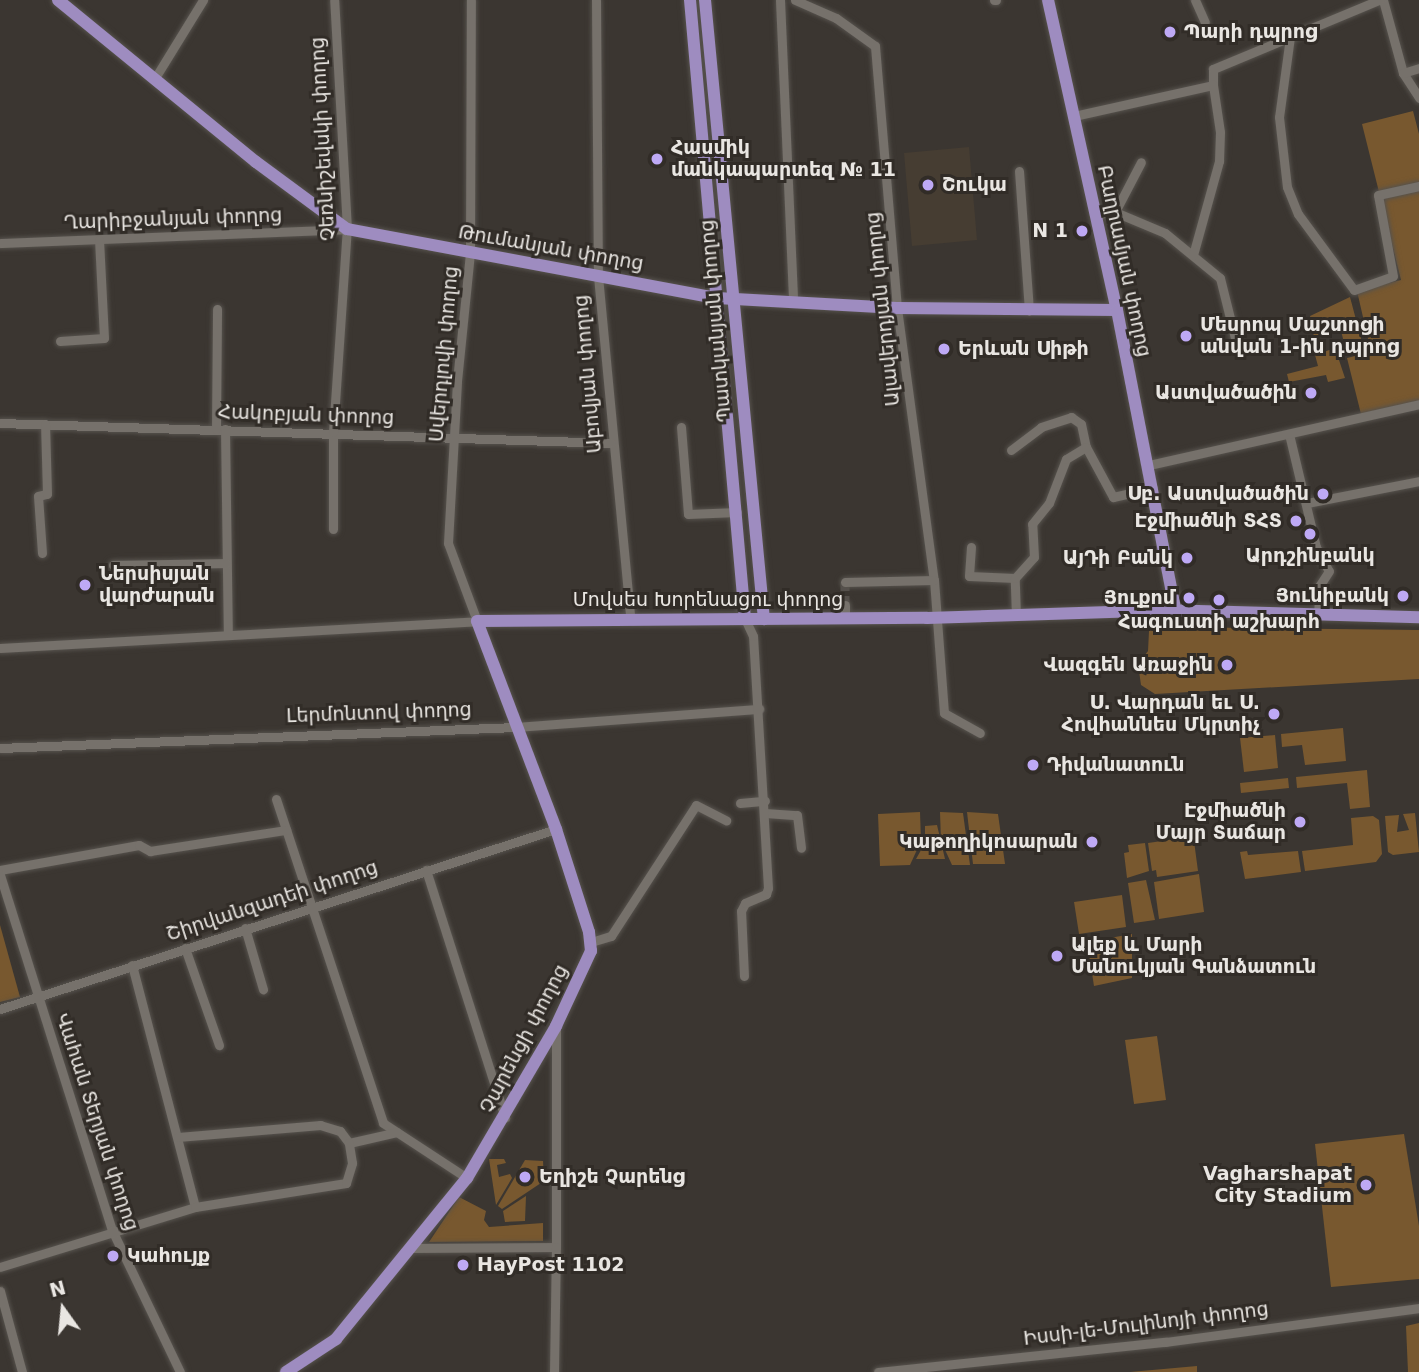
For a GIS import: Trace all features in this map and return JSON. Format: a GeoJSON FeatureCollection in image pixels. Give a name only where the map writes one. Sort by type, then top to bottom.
{"type":"FeatureCollection","features":[{"type":"Feature","properties":{"kind":"main road","name":"Թումանյան փողոց"},"geometry":{"type":"LineString","coordinates":[[58,0],[347,229],[717,298],[897,308],[1117,310]]}},
{"type":"Feature","properties":{"kind":"main road","name":"Պատկանյան փողոց"},"geometry":{"type":"LineString","coordinates":[[691,0],[745,619]]}},
{"type":"Feature","properties":{"kind":"main road","name":"Պատկանյան փողոց"},"geometry":{"type":"LineString","coordinates":[[705,0],[764,619]]}},
{"type":"Feature","properties":{"kind":"main road","name":"Բաղրամյան փողոց"},"geometry":{"type":"LineString","coordinates":[[1048,0],[1117,310],[1176,613]]}},
{"type":"Feature","properties":{"kind":"main road","name":"Մովսես Խորենացու փողոց"},"geometry":{"type":"LineString","coordinates":[[477,621],[630,617],[1016,617],[1163,610],[1176,613],[1418,616]]}},
{"type":"Feature","properties":{"kind":"main road"},"geometry":{"type":"LineString","coordinates":[[477,621],[556,829],[591,942]]}},
{"type":"Feature","properties":{"kind":"main road","name":"Չարենցի փողոց"},"geometry":{"type":"LineString","coordinates":[[286,1372],[336,1339],[413,1248],[467,1178],[505,1119],[556,1026],[591,942]]}},
{"type":"Feature","properties":{"kind":"street"},"geometry":{"type":"LineString","coordinates":[[155,78],[203,0]]}},
{"type":"Feature","properties":{"kind":"street","name":"Չեռնիշեվսկի փողոց"},"geometry":{"type":"LineString","coordinates":[[333,528],[333,432],[347,229],[334,0]]}},
{"type":"Feature","properties":{"kind":"street","name":"Սվերդլովի փողոց"},"geometry":{"type":"LineString","coordinates":[[471,0],[470,253],[448,543],[477,621]]}},
{"type":"Feature","properties":{"kind":"street","name":"Աբովյան փողոց"},"geometry":{"type":"LineString","coordinates":[[596,0],[598,276],[611,443],[630,617]]}},
{"type":"Feature","properties":{"kind":"street"},"geometry":{"type":"LineString","coordinates":[[780,0],[793,303]]}},
{"type":"Feature","properties":{"kind":"street","name":"Ալավերդյան փողոց"},"geometry":{"type":"LineString","coordinates":[[795,0],[836,18],[875,46],[897,308],[934,580],[944,713],[980,733]]}},
{"type":"Feature","properties":{"kind":"street"},"geometry":{"type":"LineString","coordinates":[[1195,0],[1205,22]]}},
{"type":"Feature","properties":{"kind":"street"},"geometry":{"type":"LineString","coordinates":[[1193,255],[1219,162],[1220,132],[1213,69],[1381,0],[1404,73],[1419,98]]}},
{"type":"Feature","properties":{"kind":"street"},"geometry":{"type":"LineString","coordinates":[[1290,37],[1279,117],[1287,187],[1298,214],[1354,290],[1390,279],[1391,251],[1378,195],[1419,186]]}},
{"type":"Feature","properties":{"kind":"street"},"geometry":{"type":"LineString","coordinates":[[1404,73],[1419,68]]}},
{"type":"Feature","properties":{"kind":"street"},"geometry":{"type":"LineString","coordinates":[[1074,116],[1213,85]]}},
{"type":"Feature","properties":{"kind":"street"},"geometry":{"type":"LineString","coordinates":[[1115,212],[1141,162]]}},
{"type":"Feature","properties":{"kind":"street"},"geometry":{"type":"LineString","coordinates":[[1019,171],[1029,311]]}},
{"type":"Feature","properties":{"kind":"street"},"geometry":{"type":"LineString","coordinates":[[1096,214],[1115,212],[1166,233],[1220,278],[1227,291],[1236,338]]}},
{"type":"Feature","properties":{"kind":"street","name":"Ղարիբջանյան փողոց"},"geometry":{"type":"LineString","coordinates":[[0,243],[347,229]]}},
{"type":"Feature","properties":{"kind":"street"},"geometry":{"type":"LineString","coordinates":[[60,341],[104,338],[99,240]]}},
{"type":"Feature","properties":{"kind":"street"},"geometry":{"type":"LineString","coordinates":[[217,309],[228,634]]}},
{"type":"Feature","properties":{"kind":"street"},"geometry":{"type":"LineString","coordinates":[[1149,465],[1419,404]]}},
{"type":"Feature","properties":{"kind":"street"},"geometry":{"type":"LineString","coordinates":[[1010,450],[1041,427],[1071,417],[1081,424],[1086,447],[1113,497],[1153,488]]}},
{"type":"Feature","properties":{"kind":"street","name":"Հակոբյան փողոց"},"geometry":{"type":"LineString","coordinates":[[0,423],[611,443]]}},
{"type":"Feature","properties":{"kind":"street"},"geometry":{"type":"LineString","coordinates":[[42,553],[38,496],[47,494],[45,424]]}},
{"type":"Feature","properties":{"kind":"street"},"geometry":{"type":"LineString","coordinates":[[681,427],[688,514],[737,512]]}},
{"type":"Feature","properties":{"kind":"street"},"geometry":{"type":"LineString","coordinates":[[1289,434],[1316,547],[1329,571],[1320,585],[1318,614]]}},
{"type":"Feature","properties":{"kind":"street"},"geometry":{"type":"LineString","coordinates":[[1016,617],[1014,578],[1034,557],[1032,524],[1049,503],[1066,459],[1086,447]]}},
{"type":"Feature","properties":{"kind":"street"},"geometry":{"type":"LineString","coordinates":[[1307,503],[1419,481]]}},
{"type":"Feature","properties":{"kind":"street"},"geometry":{"type":"LineString","coordinates":[[971,547],[969,576],[1014,578]]}},
{"type":"Feature","properties":{"kind":"street"},"geometry":{"type":"LineString","coordinates":[[113,565],[226,562]]}},
{"type":"Feature","properties":{"kind":"street"},"geometry":{"type":"LineString","coordinates":[[845,582],[934,580]]}},
{"type":"Feature","properties":{"kind":"street"},"geometry":{"type":"LineString","coordinates":[[845,605],[845,619]]}},
{"type":"Feature","properties":{"kind":"street","name":"Պատկանյան փողոց"},"geometry":{"type":"LineString","coordinates":[[744,976],[741,911],[745,903],[766,894],[768,888],[765,801],[753,636],[745,619]]}},
{"type":"Feature","properties":{"kind":"street"},"geometry":{"type":"LineString","coordinates":[[753,636],[764,619]]}},
{"type":"Feature","properties":{"kind":"street","name":"Մովսես Խորենացու փողոց"},"geometry":{"type":"LineString","coordinates":[[0,648],[477,621]]}},
{"type":"Feature","properties":{"kind":"street","name":"Լերմոնտով փողոց"},"geometry":{"type":"LineString","coordinates":[[0,748],[517,727],[759,709]]}},
{"type":"Feature","properties":{"kind":"street"},"geometry":{"type":"LineString","coordinates":[[276,799],[383,1124],[467,1178]]}},
{"type":"Feature","properties":{"kind":"street"},"geometry":{"type":"LineString","coordinates":[[740,803],[765,801]]}},
{"type":"Feature","properties":{"kind":"street"},"geometry":{"type":"LineString","coordinates":[[591,942],[611,936],[696,805],[726,820]]}},
{"type":"Feature","properties":{"kind":"street"},"geometry":{"type":"LineString","coordinates":[[765,813],[797,815],[801,848]]}},
{"type":"Feature","properties":{"kind":"street","name":"Շիրվանզադեի փողոց"},"geometry":{"type":"LineString","coordinates":[[0,1009],[311,906],[556,829]]}},
{"type":"Feature","properties":{"kind":"street"},"geometry":{"type":"LineString","coordinates":[[0,873],[139,845],[150,851],[286,830]]}},
{"type":"Feature","properties":{"kind":"street"},"geometry":{"type":"LineString","coordinates":[[426,870],[505,1119]]}},
{"type":"Feature","properties":{"kind":"street","name":"Վահան Տերյան փողոց"},"geometry":{"type":"LineString","coordinates":[[0,873],[112,1230],[180,1372]]}},
{"type":"Feature","properties":{"kind":"street"},"geometry":{"type":"LineString","coordinates":[[245,928],[263,989]]}},
{"type":"Feature","properties":{"kind":"street"},"geometry":{"type":"LineString","coordinates":[[185,948],[219,1045]]}},
{"type":"Feature","properties":{"kind":"street"},"geometry":{"type":"LineString","coordinates":[[132,965],[195,1207]]}},
{"type":"Feature","properties":{"kind":"street"},"geometry":{"type":"LineString","coordinates":[[554,1372],[556,1026]]}},
{"type":"Feature","properties":{"kind":"street"},"geometry":{"type":"LineString","coordinates":[[0,1267],[112,1230],[195,1207],[346,1183],[352,1163],[349,1143],[340,1131],[320,1125],[178,1137]]}},
{"type":"Feature","properties":{"kind":"street"},"geometry":{"type":"LineString","coordinates":[[349,1143],[397,1132]]}},
{"type":"Feature","properties":{"kind":"street"},"geometry":{"type":"LineString","coordinates":[[413,1248],[556,1247]]}},
{"type":"Feature","properties":{"kind":"street"},"geometry":{"type":"LineString","coordinates":[[0,1291],[22,1372]]}},
{"type":"Feature","properties":{"kind":"street","name":"Իսսի-լե-Մուլինոյի փողոց"},"geometry":{"type":"LineString","coordinates":[[878,1372],[1165,1342],[1419,1308]]}},
{"type":"Feature","properties":{"kind":"shaded area"},"geometry":{"type":"Polygon","coordinates":[[[1413,111],[1419,134],[1419,408],[1361,414],[1347,358],[1371,352],[1357,291],[1401,280],[1362,124],[1413,111]]]}},
{"type":"Feature","properties":{"kind":"shaded area"},"geometry":{"type":"Polygon","coordinates":[[[969,147],[977,240],[912,246],[904,153],[969,147]]]}},
{"type":"Feature","properties":{"kind":"shaded area"},"geometry":{"type":"Polygon","coordinates":[[[1350,297],[1363,346],[1346,350],[1341,331],[1314,337],[1310,316],[1350,297]]]}},
{"type":"Feature","properties":{"kind":"shaded area"},"geometry":{"type":"Polygon","coordinates":[[[1335,348],[1345,378],[1328,382],[1326,375],[1289,382],[1287,374],[1318,366],[1315,355],[1335,348]]]}},
{"type":"Feature","properties":{"kind":"shaded area"},"geometry":{"type":"Polygon","coordinates":[[[1163,627],[1419,630],[1419,679],[1155,694],[1141,685],[1138,664],[1148,651],[1149,631],[1163,627]]]}},
{"type":"Feature","properties":{"kind":"shaded area"},"geometry":{"type":"Polygon","coordinates":[[[1343,728],[1346,761],[1305,765],[1302,745],[1282,747],[1281,734],[1343,728]]]}},
{"type":"Feature","properties":{"kind":"shaded area"},"geometry":{"type":"Polygon","coordinates":[[[1275,735],[1278,768],[1244,772],[1240,738],[1275,735]]]}},
{"type":"Feature","properties":{"kind":"shaded area"},"geometry":{"type":"Polygon","coordinates":[[[1367,770],[1370,807],[1350,809],[1347,783],[1297,788],[1296,777],[1367,770]]]}},
{"type":"Feature","properties":{"kind":"shaded area"},"geometry":{"type":"Polygon","coordinates":[[[1288,778],[1289,788],[1241,793],[1240,783],[1288,778]]]}},
{"type":"Feature","properties":{"kind":"shaded area"},"geometry":{"type":"Polygon","coordinates":[[[920,812],[921,841],[910,865],[880,866],[878,814],[920,812]]]}},
{"type":"Feature","properties":{"kind":"shaded area"},"geometry":{"type":"Polygon","coordinates":[[[940,812],[963,813],[970,865],[952,865],[941,841],[940,812]]]}},
{"type":"Feature","properties":{"kind":"shaded area"},"geometry":{"type":"Polygon","coordinates":[[[967,812],[998,814],[1005,864],[973,864],[967,812]]]}},
{"type":"Feature","properties":{"kind":"shaded area"},"geometry":{"type":"Polygon","coordinates":[[[1415,813],[1419,852],[1393,855],[1388,852],[1385,816],[1399,815],[1397,832],[1409,830],[1403,814],[1415,813]]]}},
{"type":"Feature","properties":{"kind":"shaded area"},"geometry":{"type":"Polygon","coordinates":[[[1373,816],[1379,820],[1382,854],[1376,862],[1305,871],[1302,851],[1353,845],[1351,818],[1373,816]]]}},
{"type":"Feature","properties":{"kind":"shaded area"},"geometry":{"type":"Polygon","coordinates":[[[937,825],[945,859],[916,859],[925,843],[925,826],[937,825]]]}},
{"type":"Feature","properties":{"kind":"shaded area"},"geometry":{"type":"Polygon","coordinates":[[[1189,837],[1194,841],[1198,871],[1157,877],[1156,870],[1152,871],[1148,843],[1189,837]]]}},
{"type":"Feature","properties":{"kind":"shaded area"},"geometry":{"type":"Polygon","coordinates":[[[1145,843],[1149,871],[1127,878],[1124,853],[1129,852],[1128,845],[1145,843]]]}},
{"type":"Feature","properties":{"kind":"shaded area"},"geometry":{"type":"Polygon","coordinates":[[[1247,851],[1248,855],[1298,851],[1301,872],[1245,879],[1240,852],[1247,851]]]}},
{"type":"Feature","properties":{"kind":"shaded area"},"geometry":{"type":"Polygon","coordinates":[[[1199,874],[1204,912],[1159,919],[1154,882],[1199,874]]]}},
{"type":"Feature","properties":{"kind":"shaded area"},"geometry":{"type":"Polygon","coordinates":[[[1146,880],[1155,920],[1134,923],[1128,883],[1146,880]]]}},
{"type":"Feature","properties":{"kind":"shaded area"},"geometry":{"type":"Polygon","coordinates":[[[1122,895],[1126,927],[1079,934],[1074,902],[1122,895]]]}},
{"type":"Feature","properties":{"kind":"shaded area"},"geometry":{"type":"Polygon","coordinates":[[[0,925],[20,997],[0,1002],[0,925]]]}},
{"type":"Feature","properties":{"kind":"shaded area"},"geometry":{"type":"Polygon","coordinates":[[[1132,934],[1132,978],[1094,986],[1087,942],[1132,934]]]}},
{"type":"Feature","properties":{"kind":"shaded area"},"geometry":{"type":"Polygon","coordinates":[[[1157,1036],[1166,1100],[1134,1104],[1125,1040],[1157,1036]]]}},
{"type":"Feature","properties":{"kind":"shaded area","name":"Vagharshapat City Stadium"},"geometry":{"type":"Polygon","coordinates":[[[1404,1134],[1419,1226],[1419,1279],[1331,1287],[1315,1144],[1404,1134]]]}},
{"type":"Feature","properties":{"kind":"shaded area"},"geometry":{"type":"Polygon","coordinates":[[[489,1159],[504,1159],[506,1163],[497,1165],[499,1177],[510,1174],[512,1178],[496,1205],[489,1159]]]}},
{"type":"Feature","properties":{"kind":"shaded area"},"geometry":{"type":"Polygon","coordinates":[[[525,1160],[543,1161],[544,1181],[502,1209],[498,1206],[525,1160]]]}},
{"type":"Feature","properties":{"kind":"shaded area"},"geometry":{"type":"Polygon","coordinates":[[[526,1196],[525,1221],[505,1222],[503,1211],[526,1196]]]}},
{"type":"Feature","properties":{"kind":"shaded area"},"geometry":{"type":"Polygon","coordinates":[[[459,1197],[486,1211],[484,1220],[489,1227],[543,1223],[543,1241],[429,1242],[459,1197]]]}},
{"type":"Feature","properties":{"kind":"shaded area"},"geometry":{"type":"Polygon","coordinates":[[[1419,1323],[1419,1372],[1408,1372],[1406,1326],[1419,1323]]]}},
{"type":"Feature","properties":{"kind":"shaded area"},"geometry":{"type":"Polygon","coordinates":[[[1197,1366],[1197,1372],[1130,1372],[1197,1366]]]}},
{"type":"Feature","properties":{"kind":"tunnel"},"geometry":{"type":"LineString","coordinates":[[845,582],[845,605]]}},
{"type":"Feature","properties":{"kind":"place","name":"Պարի դպրոց"},"geometry":{"type":"Point","coordinates":[1170,32]}},
{"type":"Feature","properties":{"kind":"place","name":"Հասմիկ մանկապարտեզ № 11"},"geometry":{"type":"Point","coordinates":[657,159]}},
{"type":"Feature","properties":{"kind":"place","name":"Շուկա"},"geometry":{"type":"Point","coordinates":[928,185]}},
{"type":"Feature","properties":{"kind":"place","name":"N 1"},"geometry":{"type":"Point","coordinates":[1082,231]}},
{"type":"Feature","properties":{"kind":"place","name":"Մեսրոպ Մաշտոցի անվան 1-ին դպրոց"},"geometry":{"type":"Point","coordinates":[1186,336]}},
{"type":"Feature","properties":{"kind":"place","name":"Երևան Սիթի"},"geometry":{"type":"Point","coordinates":[944,349]}},
{"type":"Feature","properties":{"kind":"place","name":"Աստվածածին"},"geometry":{"type":"Point","coordinates":[1311,393]}},
{"type":"Feature","properties":{"kind":"place","name":"Սբ. Աստվածածին"},"geometry":{"type":"Point","coordinates":[1323,494]}},
{"type":"Feature","properties":{"kind":"place","name":"Էջմիածնի ՏՀՏ"},"geometry":{"type":"Point","coordinates":[1296,521]}},
{"type":"Feature","properties":{"kind":"place","name":"Արդշինբանկ"},"geometry":{"type":"Point","coordinates":[1310,534]}},
{"type":"Feature","properties":{"kind":"place","name":"ԱյԴի Բանկ"},"geometry":{"type":"Point","coordinates":[1187,558]}},
{"type":"Feature","properties":{"kind":"place","name":"Ներսիսյան վարժարան"},"geometry":{"type":"Point","coordinates":[85,585]}},
{"type":"Feature","properties":{"kind":"place","name":"Յունիբանկ"},"geometry":{"type":"Point","coordinates":[1403,596]}},
{"type":"Feature","properties":{"kind":"place","name":"Յուքոմ"},"geometry":{"type":"Point","coordinates":[1189,598]}},
{"type":"Feature","properties":{"kind":"place","name":"Հագուստի աշխարհ"},"geometry":{"type":"Point","coordinates":[1219,600]}},
{"type":"Feature","properties":{"kind":"place","name":"Վազգեն Առաջին"},"geometry":{"type":"Point","coordinates":[1227,665]}},
{"type":"Feature","properties":{"kind":"place","name":"Ս. Վարդան եւ Ս. Հովհաննես Մկրտիչ"},"geometry":{"type":"Point","coordinates":[1274,714]}},
{"type":"Feature","properties":{"kind":"place","name":"Դիվանատուն"},"geometry":{"type":"Point","coordinates":[1033,765]}},
{"type":"Feature","properties":{"kind":"place","name":"Էջմիածնի Մայր Տաճար"},"geometry":{"type":"Point","coordinates":[1300,822]}},
{"type":"Feature","properties":{"kind":"place","name":"Կաթողիկոսարան"},"geometry":{"type":"Point","coordinates":[1092,842]}},
{"type":"Feature","properties":{"kind":"place","name":"Ալեք և Մարի Մանուկյան Գանձատուն"},"geometry":{"type":"Point","coordinates":[1057,956]}},
{"type":"Feature","properties":{"kind":"place","name":"Եղիշե Չարենց"},"geometry":{"type":"Point","coordinates":[525,1177]}},
{"type":"Feature","properties":{"kind":"place","name":"Vagharshapat City Stadium"},"geometry":{"type":"Point","coordinates":[1366,1185]}},
{"type":"Feature","properties":{"kind":"place","name":"Կահույք"},"geometry":{"type":"Point","coordinates":[113,1256]}},
{"type":"Feature","properties":{"kind":"place","name":"HayPost 1102"},"geometry":{"type":"Point","coordinates":[463,1265]}}]}
